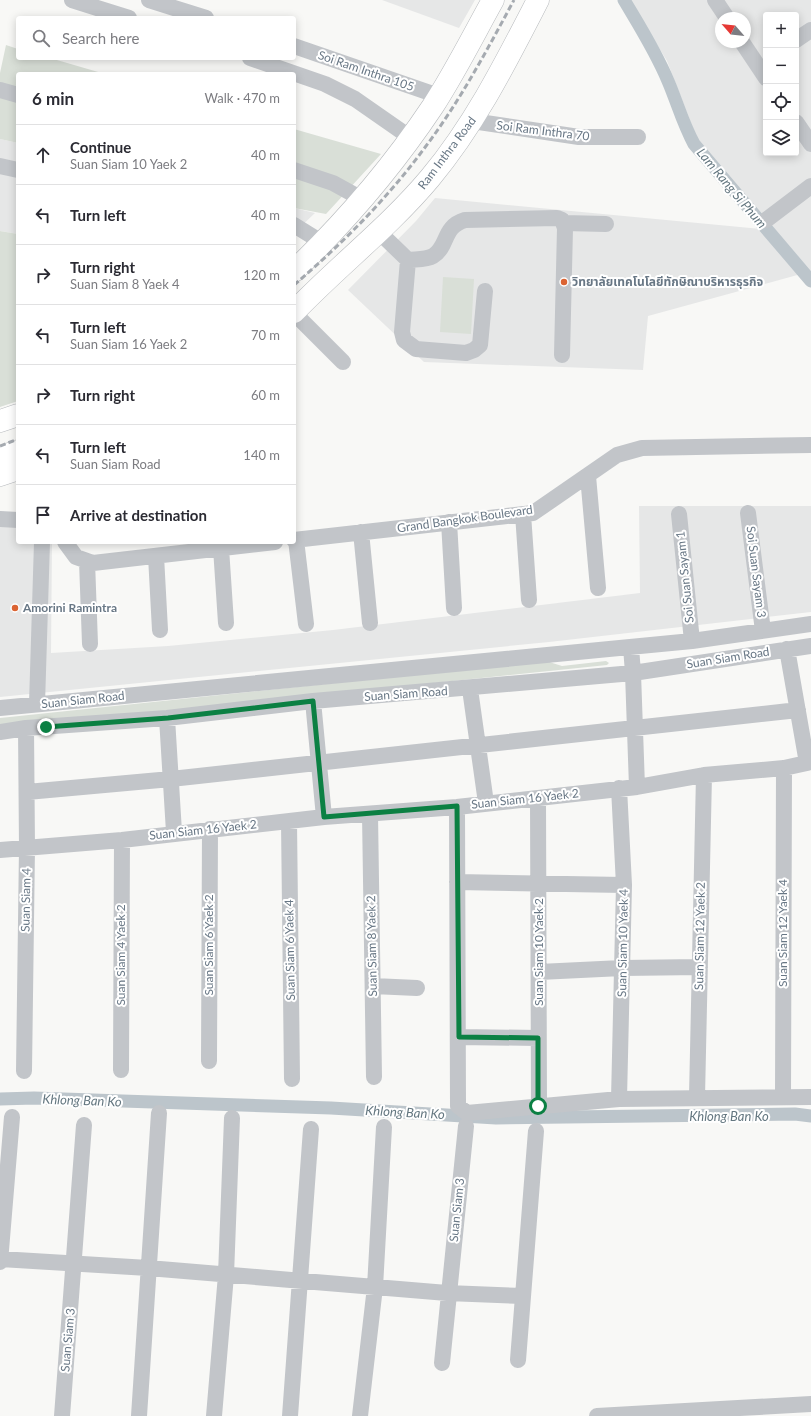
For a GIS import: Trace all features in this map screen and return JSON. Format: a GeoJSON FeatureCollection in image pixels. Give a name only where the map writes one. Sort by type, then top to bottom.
{"type":"FeatureCollection","features":[{"type":"Feature","properties":{"kind":"highway"},"geometry":{"type":"LineString","coordinates":[[296,268],[323,243],[362,199],[411,138],[439,96],[493,0]]}},
{"type":"Feature","properties":{"kind":"highway","name":"Ram Inthra Road"},"geometry":{"type":"LineString","coordinates":[[296,301],[323,281],[379,232],[430,178],[472,121],[495,83],[538,0]]}},
{"type":"Feature","properties":{"kind":"highway","name":"Ram Inthra Road"},"geometry":{"type":"LineString","coordinates":[[296,310],[323,281]]}},
{"type":"Feature","properties":{"kind":"highway"},"geometry":{"type":"LineString","coordinates":[[0,421],[16,416]]}},
{"type":"Feature","properties":{"kind":"highway"},"geometry":{"type":"LineString","coordinates":[[0,434],[16,429]]}},
{"type":"Feature","properties":{"kind":"highway"},"geometry":{"type":"LineString","coordinates":[[0,457],[16,452]]}},
{"type":"Feature","properties":{"kind":"highway"},"geometry":{"type":"LineString","coordinates":[[0,475],[16,471]]}},
{"type":"Feature","properties":{"kind":"street"},"geometry":{"type":"LineString","coordinates":[[72,0],[123,16]]}},
{"type":"Feature","properties":{"kind":"street"},"geometry":{"type":"LineString","coordinates":[[149,0],[200,16]]}},
{"type":"Feature","properties":{"kind":"street"},"geometry":{"type":"LineString","coordinates":[[715,0],[723,12]]}},
{"type":"Feature","properties":{"kind":"street"},"geometry":{"type":"LineString","coordinates":[[799,38],[811,30]]}},
{"type":"Feature","properties":{"kind":"street","name":"Soi Ram Inthra 105"},"geometry":{"type":"LineString","coordinates":[[296,47],[439,96]]}},
{"type":"Feature","properties":{"kind":"street"},"geometry":{"type":"LineString","coordinates":[[747,48],[763,68]]}},
{"type":"Feature","properties":{"kind":"street"},"geometry":{"type":"LineString","coordinates":[[256,60],[290,72]]}},
{"type":"Feature","properties":{"kind":"street"},"geometry":{"type":"LineString","coordinates":[[296,74],[325,84],[355,99],[411,138]]}},
{"type":"Feature","properties":{"kind":"street"},"geometry":{"type":"LineString","coordinates":[[0,90],[16,94]]}},
{"type":"Feature","properties":{"kind":"street","name":"Soi Ram Inthra 70"},"geometry":{"type":"LineString","coordinates":[[472,121],[578,137],[638,137]]}},
{"type":"Feature","properties":{"kind":"street"},"geometry":{"type":"LineString","coordinates":[[799,126],[811,144]]}},
{"type":"Feature","properties":{"kind":"street"},"geometry":{"type":"LineString","coordinates":[[0,166],[16,170]]}},
{"type":"Feature","properties":{"kind":"street"},"geometry":{"type":"LineString","coordinates":[[296,171],[333,183],[362,199]]}},
{"type":"Feature","properties":{"kind":"street"},"geometry":{"type":"LineString","coordinates":[[766,220],[811,186]]}},
{"type":"Feature","properties":{"kind":"street"},"geometry":{"type":"LineString","coordinates":[[408,260],[427,258],[434,255],[439,250],[452,226],[466,220],[557,218],[564,223],[606,224]]}},
{"type":"Feature","properties":{"kind":"street"},"geometry":{"type":"LineString","coordinates":[[562,355],[564,223]]}},
{"type":"Feature","properties":{"kind":"street"},"geometry":{"type":"LineString","coordinates":[[296,226],[323,243]]}},
{"type":"Feature","properties":{"kind":"street"},"geometry":{"type":"LineString","coordinates":[[379,232],[408,260]]}},
{"type":"Feature","properties":{"kind":"street"},"geometry":{"type":"LineString","coordinates":[[408,260],[402,332],[404,340],[416,349],[466,353],[474,350],[480,345],[485,291]]}},
{"type":"Feature","properties":{"kind":"street"},"geometry":{"type":"LineString","coordinates":[[296,314],[342,362]]}},
{"type":"Feature","properties":{"kind":"street","name":"Grand Bangkok Boulevard"},"geometry":{"type":"LineString","coordinates":[[296,540],[533,512],[547,505],[617,455],[642,448],[811,445]]}},
{"type":"Feature","properties":{"kind":"street"},"geometry":{"type":"LineString","coordinates":[[588,476],[598,588]]}},
{"type":"Feature","properties":{"kind":"street","name":"Soi Suan Sayam 3"},"geometry":{"type":"LineString","coordinates":[[748,513],[763,630]]}},
{"type":"Feature","properties":{"kind":"street"},"geometry":{"type":"LineString","coordinates":[[523,514],[529,600]]}},
{"type":"Feature","properties":{"kind":"street","name":"Soi Suan Sayam 1"},"geometry":{"type":"LineString","coordinates":[[679,514],[692,641]]}},
{"type":"Feature","properties":{"kind":"street"},"geometry":{"type":"LineString","coordinates":[[0,519],[16,520]]}},
{"type":"Feature","properties":{"kind":"street"},"geometry":{"type":"LineString","coordinates":[[449,522],[454,608]]}},
{"type":"Feature","properties":{"kind":"street"},"geometry":{"type":"LineString","coordinates":[[361,532],[370,623]]}},
{"type":"Feature","properties":{"kind":"street"},"geometry":{"type":"LineString","coordinates":[[37,704],[42,544]]}},
{"type":"Feature","properties":{"kind":"street"},"geometry":{"type":"LineString","coordinates":[[66,544],[76,558],[93,563],[257,544]]}},
{"type":"Feature","properties":{"kind":"street"},"geometry":{"type":"LineString","coordinates":[[296,544],[306,624]]}},
{"type":"Feature","properties":{"kind":"street"},"geometry":{"type":"LineString","coordinates":[[220,548],[226,623]]}},
{"type":"Feature","properties":{"kind":"street"},"geometry":{"type":"LineString","coordinates":[[156,556],[160,630]]}},
{"type":"Feature","properties":{"kind":"street"},"geometry":{"type":"LineString","coordinates":[[87,561],[90,644]]}},
{"type":"Feature","properties":{"kind":"street","name":"Suan Siam Road"},"geometry":{"type":"LineString","coordinates":[[0,708],[692,641],[811,624]]}},
{"type":"Feature","properties":{"kind":"street"},"geometry":{"type":"LineString","coordinates":[[631,646],[637,787]]}},
{"type":"Feature","properties":{"kind":"street","name":"Suan Siam Road"},"geometry":{"type":"LineString","coordinates":[[0,732],[26,728],[168,718],[313,701],[470,689],[633,673],[811,646]]}},
{"type":"Feature","properties":{"kind":"street"},"geometry":{"type":"LineString","coordinates":[[787,649],[809,763]]}},
{"type":"Feature","properties":{"kind":"street"},"geometry":{"type":"LineString","coordinates":[[470,689],[486,803]]}},
{"type":"Feature","properties":{"kind":"street"},"geometry":{"type":"LineString","coordinates":[[313,701],[324,817]]}},
{"type":"Feature","properties":{"kind":"street"},"geometry":{"type":"LineString","coordinates":[[27,792],[171,779],[319,762],[478,747],[798,710]]}},
{"type":"Feature","properties":{"kind":"street"},"geometry":{"type":"LineString","coordinates":[[168,718],[174,832]]}},
{"type":"Feature","properties":{"kind":"street","name":"Suan Siam 4"},"geometry":{"type":"LineString","coordinates":[[24,1071],[27,847],[26,728]]}},
{"type":"Feature","properties":{"kind":"street","name":"Suan Siam 16 Yaek 2"},"geometry":{"type":"LineString","coordinates":[[0,850],[122,840],[210,828],[289,822],[324,817],[538,798],[637,787],[704,775],[784,768],[809,763]]}},
{"type":"Feature","properties":{"kind":"street","name":"Suan Siam 12 Yaek 4"},"geometry":{"type":"LineString","coordinates":[[783,1097],[784,768]]}},
{"type":"Feature","properties":{"kind":"street","name":"Suan Siam 12 Yaek 2"},"geometry":{"type":"LineString","coordinates":[[697,1097],[704,775]]}},
{"type":"Feature","properties":{"kind":"street","name":"Suan Siam 10 Yaek 4"},"geometry":{"type":"LineString","coordinates":[[619,788],[624,886],[619,1098]]}},
{"type":"Feature","properties":{"kind":"street","name":"Suan Siam 10 Yaek 2"},"geometry":{"type":"LineString","coordinates":[[538,798],[538,1106]]}},
{"type":"Feature","properties":{"kind":"street"},"geometry":{"type":"LineString","coordinates":[[457,806],[459,1037],[458,1106],[467,1113],[619,1098],[811,1097]]}},
{"type":"Feature","properties":{"kind":"street","name":"Suan Siam 8 Yaek 2"},"geometry":{"type":"LineString","coordinates":[[370,814],[374,1077]]}},
{"type":"Feature","properties":{"kind":"street","name":"Suan Siam 6 Yaek 4"},"geometry":{"type":"LineString","coordinates":[[289,822],[292,1079]]}},
{"type":"Feature","properties":{"kind":"street","name":"Suan Siam 6 Yaek 2"},"geometry":{"type":"LineString","coordinates":[[209,1061],[210,828]]}},
{"type":"Feature","properties":{"kind":"street","name":"Suan Siam 4 Yaek 2"},"geometry":{"type":"LineString","coordinates":[[121,1070],[122,840]]}},
{"type":"Feature","properties":{"kind":"street"},"geometry":{"type":"LineString","coordinates":[[457,882],[624,886]]}},
{"type":"Feature","properties":{"kind":"street"},"geometry":{"type":"LineString","coordinates":[[539,972],[622,968],[700,967]]}},
{"type":"Feature","properties":{"kind":"street"},"geometry":{"type":"LineString","coordinates":[[373,986],[417,988]]}},
{"type":"Feature","properties":{"kind":"street"},"geometry":{"type":"LineString","coordinates":[[459,1037],[538,1038]]}},
{"type":"Feature","properties":{"kind":"street"},"geometry":{"type":"LineString","coordinates":[[139,1416],[159,1113]]}},
{"type":"Feature","properties":{"kind":"street"},"geometry":{"type":"LineString","coordinates":[[12,1117],[0,1260],[148,1268],[226,1276],[301,1280],[448,1293],[522,1296]]}},
{"type":"Feature","properties":{"kind":"street"},"geometry":{"type":"LineString","coordinates":[[214,1416],[226,1276],[232,1118]]}},
{"type":"Feature","properties":{"kind":"street","name":"Suan Siam 3"},"geometry":{"type":"LineString","coordinates":[[62,1416],[84,1124]]}},
{"type":"Feature","properties":{"kind":"street","name":"Suan Siam 3"},"geometry":{"type":"LineString","coordinates":[[442,1363],[466,1126]]}},
{"type":"Feature","properties":{"kind":"street"},"geometry":{"type":"LineString","coordinates":[[360,1416],[375,1287],[384,1127]]}},
{"type":"Feature","properties":{"kind":"street"},"geometry":{"type":"LineString","coordinates":[[290,1416],[311,1129]]}},
{"type":"Feature","properties":{"kind":"street"},"geometry":{"type":"LineString","coordinates":[[518,1360],[536,1131]]}},
{"type":"Feature","properties":{"kind":"street"},"geometry":{"type":"LineString","coordinates":[[597,1416],[811,1404]]}},
{"type":"Feature","properties":{"kind":"shaded area"},"geometry":{"type":"Polygon","coordinates":[[[382,0],[475,0],[459,28],[382,0]]]}},
{"type":"Feature","properties":{"kind":"shaded area"},"geometry":{"type":"Polygon","coordinates":[[[630,0],[811,0],[811,271],[698,141],[667,61],[630,0]]]}},
{"type":"Feature","properties":{"kind":"shaded area"},"geometry":{"type":"Polygon","coordinates":[[[6,45],[16,48],[16,60],[57,60],[98,72],[16,72],[16,143],[0,139],[0,73],[6,45]]]}},
{"type":"Feature","properties":{"kind":"shaded area"},"geometry":{"type":"Polygon","coordinates":[[[296,130],[381,154],[326,214],[296,208],[296,130]]]}},
{"type":"Feature","properties":{"kind":"shaded area"},"geometry":{"type":"Polygon","coordinates":[[[0,139],[16,143],[16,234],[0,231],[0,139]]]}},
{"type":"Feature","properties":{"kind":"shaded area","name":"วิทยาลัยเทคโนโลยีทักษิณาบริหารธุรกิจ"},"geometry":{"type":"Polygon","coordinates":[[[435,198],[761,229],[801,274],[648,316],[643,370],[424,362],[348,290],[416,221],[435,198]]]}},
{"type":"Feature","properties":{"kind":"shaded area"},"geometry":{"type":"Polygon","coordinates":[[[296,208],[315,213],[296,231],[296,208]]]}},
{"type":"Feature","properties":{"kind":"shaded area"},"geometry":{"type":"Polygon","coordinates":[[[0,231],[16,234],[16,402],[0,407],[0,231]]]}},
{"type":"Feature","properties":{"kind":"shaded area"},"geometry":{"type":"Polygon","coordinates":[[[443,277],[474,279],[471,334],[440,332],[443,277]]]}},
{"type":"Feature","properties":{"kind":"shaded area"},"geometry":{"type":"Polygon","coordinates":[[[639,506],[811,506],[811,612],[549,642],[0,697],[0,511],[16,515],[16,544],[52,544],[51,653],[168,646],[333,630],[640,593],[639,506]]]}},
{"type":"Feature","properties":{"kind":"shaded area"},"geometry":{"type":"Polygon","coordinates":[[[546,661],[562,666],[606,661],[609,663],[607,665],[0,728],[0,718],[546,661]]]}},
{"type":"Feature","properties":{"kind":"waterway","name":"Lam Rang Si Phum"},"geometry":{"type":"LineString","coordinates":[[624,0],[658,60],[694,144],[811,281]]}},
{"type":"Feature","properties":{"kind":"waterway","name":"Khlong Ban Ko"},"geometry":{"type":"LineString","coordinates":[[0,1099],[34,1098],[331,1108],[496,1118],[795,1114],[811,1116]]}},
{"type":"Feature","properties":{"kind":"railway"},"geometry":{"type":"LineString","coordinates":[[296,283],[330,253],[364,219],[411,165],[438,129],[462,93],[514,0]]}},
{"type":"Feature","properties":{"kind":"railway"},"geometry":{"type":"LineString","coordinates":[[0,446],[16,440]]}},
{"type":"Feature","properties":{"kind":"place","name":"วิทยาลัยเทคโนโลยีทักษิณาบริหารธุรกิจ"},"geometry":{"type":"Point","coordinates":[564,282]}},
{"type":"Feature","properties":{"kind":"place","name":"Amorini Ramintra"},"geometry":{"type":"Point","coordinates":[15,608]}},
{"type":"Feature","properties":{"kind":"route"},"geometry":{"type":"LineString","coordinates":[[46,727],[168,718],[313,701],[324,817],[457,806],[459,1037],[538,1038],[538,1106]]}}]}
